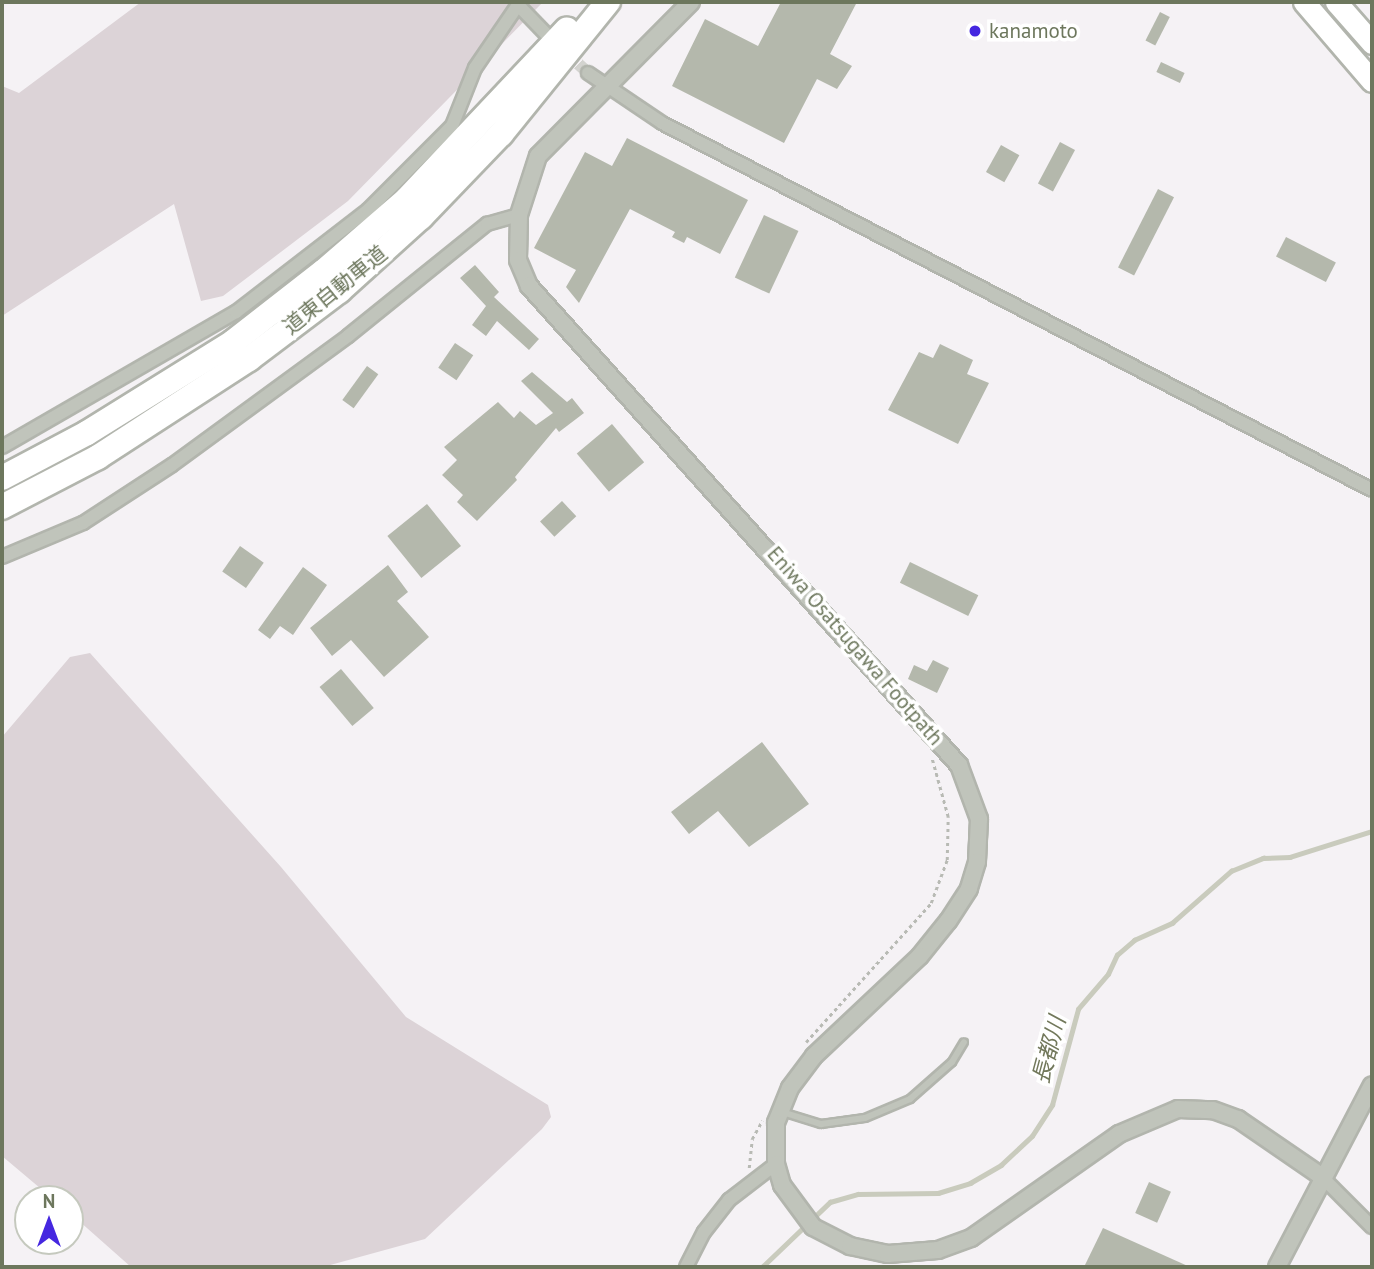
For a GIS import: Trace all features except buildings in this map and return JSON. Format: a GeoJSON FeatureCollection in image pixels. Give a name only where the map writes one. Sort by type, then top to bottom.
{"type":"FeatureCollection","features":[{"type":"Feature","properties":{"kind":"highway","name":"道東自動車道"},"geometry":{"type":"LineString","coordinates":[[2,478],[87,433],[233,342],[324,271],[407,199],[590,2]]}},
{"type":"Feature","properties":{"kind":"highway","name":"道東自動車道"},"geometry":{"type":"LineString","coordinates":[[2,507],[98,457],[249,359],[339,291],[421,217],[502,134],[608,2]]}},
{"type":"Feature","properties":{"kind":"highway"},"geometry":{"type":"LineString","coordinates":[[1304,2],[1372,81]]}},
{"type":"Feature","properties":{"kind":"highway"},"geometry":{"type":"LineString","coordinates":[[1336,2],[1372,43]]}},
{"type":"Feature","properties":{"kind":"street"},"geometry":{"type":"LineString","coordinates":[[691,2],[538,156],[519,215],[518,260],[529,286],[960,765],[972,791],[979,819],[978,862],[969,889],[920,956],[814,1056],[790,1088],[776,1123],[776,1164],[794,1205],[813,1227],[850,1247],[888,1254],[938,1250],[971,1238],[1010,1214],[1119,1135],[1178,1109],[1213,1110],[1238,1119],[1321,1176],[1372,1227]]}},
{"type":"Feature","properties":{"kind":"street"},"geometry":{"type":"LineString","coordinates":[[2,447],[236,312],[368,210],[452,126],[475,68],[519,4],[547,35]]}},
{"type":"Feature","properties":{"kind":"street"},"geometry":{"type":"LineString","coordinates":[[588,73],[604,87],[662,123],[1372,490]]}},
{"type":"Feature","properties":{"kind":"street"},"geometry":{"type":"LineString","coordinates":[[2,557],[83,523],[172,465],[348,336],[487,224],[519,215]]}},
{"type":"Feature","properties":{"kind":"street"},"geometry":{"type":"LineString","coordinates":[[1277,1267],[1321,1176],[1372,1085]]}},
{"type":"Feature","properties":{"kind":"street"},"geometry":{"type":"LineString","coordinates":[[686,1267],[704,1232],[729,1200],[776,1164]]}},
{"type":"Feature","properties":{"kind":"lane"},"geometry":{"type":"LineString","coordinates":[[781,1111],[821,1124],[865,1118],[910,1099],[952,1062],[964,1042]]}},
{"type":"Feature","properties":{"kind":"path","name":"Eniwa Osatsugawa Footpath"},"geometry":{"type":"LineString","coordinates":[[802,1050],[931,903],[947,860],[948,817],[931,756]]}},
{"type":"Feature","properties":{"kind":"path"},"geometry":{"type":"LineString","coordinates":[[748,1180],[752,1139],[764,1116]]}},
{"type":"Feature","properties":{"kind":"shaded area"},"geometry":{"type":"Polygon","coordinates":[[[141,2],[543,2],[348,201],[223,296],[201,301],[174,204],[2,316],[2,86],[19,93],[141,2]]]}},
{"type":"Feature","properties":{"kind":"shaded area"},"geometry":{"type":"Polygon","coordinates":[[[90,653],[281,867],[406,1017],[548,1105],[551,1117],[542,1129],[425,1239],[323,1267],[131,1267],[84,1225],[84,1185],[36,1185],[2,1156],[2,737],[70,657],[90,653]]]}},
{"type":"Feature","properties":{"kind":"waterway","name":"長都川"},"geometry":{"type":"LineString","coordinates":[[762,1267],[830,1202],[858,1194],[938,1193],[970,1183],[1001,1165],[1032,1136],[1052,1105],[1078,1009],[1108,974],[1117,955],[1134,940],[1172,923],[1231,871],[1263,858],[1290,857],[1372,831]]}},
{"type":"Feature","properties":{"kind":"tunnel"},"geometry":{"type":"LineString","coordinates":[[565,52],[588,73]]}},
{"type":"Feature","properties":{"kind":"place","name":"kanamoto"},"geometry":{"type":"Point","coordinates":[975,31]}}]}
